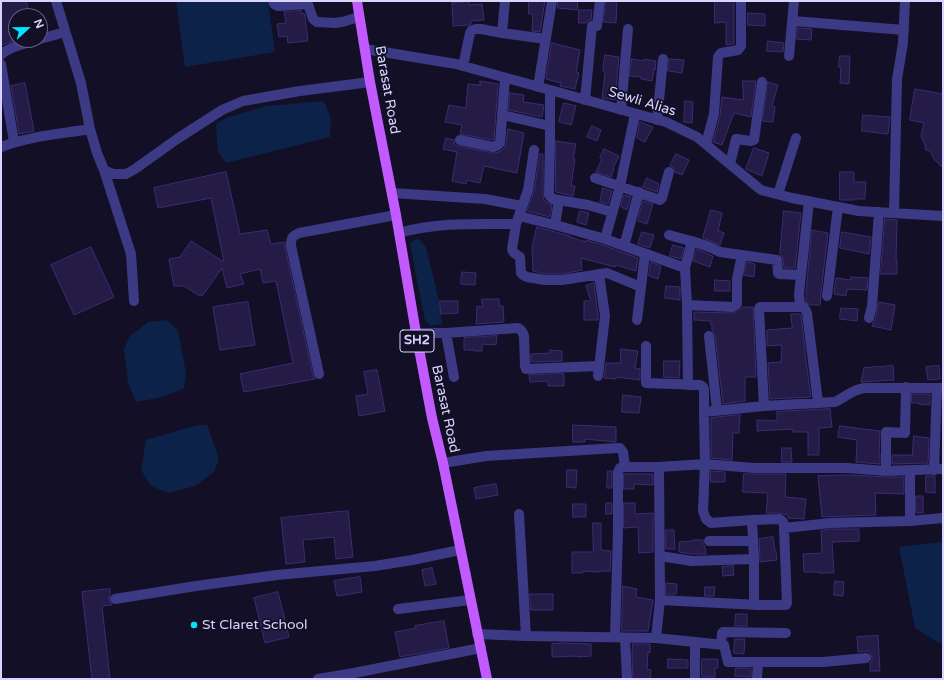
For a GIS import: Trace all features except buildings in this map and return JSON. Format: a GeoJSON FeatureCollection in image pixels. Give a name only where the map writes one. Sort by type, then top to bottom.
{"type":"FeatureCollection","features":[{"type":"Feature","properties":{"kind":"main road","name":"Barasat Road"},"geometry":{"type":"LineString","coordinates":[[357,1],[370,82],[392,193],[432,418],[487,679]]}},
{"type":"Feature","properties":{"kind":"street"},"geometry":{"type":"LineString","coordinates":[[56,1],[81,83],[90,129],[97,153],[104,170],[130,254],[134,301]]}},
{"type":"Feature","properties":{"kind":"street"},"geometry":{"type":"LineString","coordinates":[[273,1],[274,4],[278,6],[308,4],[314,19],[317,22],[335,23],[359,17]]}},
{"type":"Feature","properties":{"kind":"street"},"geometry":{"type":"LineString","coordinates":[[502,33],[506,1]]}},
{"type":"Feature","properties":{"kind":"street"},"geometry":{"type":"LineString","coordinates":[[538,87],[552,1]]}},
{"type":"Feature","properties":{"kind":"street"},"geometry":{"type":"LineString","coordinates":[[585,100],[592,26],[597,26],[600,1]]}},
{"type":"Feature","properties":{"kind":"street"},"geometry":{"type":"LineString","coordinates":[[706,144],[714,114],[718,57],[721,53],[738,50],[741,46],[741,1]]}},
{"type":"Feature","properties":{"kind":"street"},"geometry":{"type":"LineString","coordinates":[[789,56],[794,1]]}},
{"type":"Feature","properties":{"kind":"street"},"geometry":{"type":"LineString","coordinates":[[894,213],[897,79],[903,43],[905,1]]}},
{"type":"Feature","properties":{"kind":"street"},"geometry":{"type":"LineString","coordinates":[[793,21],[904,30]]}},
{"type":"Feature","properties":{"kind":"street"},"geometry":{"type":"LineString","coordinates":[[463,66],[470,33],[472,30],[481,29],[546,39]]}},
{"type":"Feature","properties":{"kind":"street"},"geometry":{"type":"LineString","coordinates":[[621,110],[628,29]]}},
{"type":"Feature","properties":{"kind":"street"},"geometry":{"type":"LineString","coordinates":[[48,37],[65,32]]}},
{"type":"Feature","properties":{"kind":"street"},"geometry":{"type":"LineString","coordinates":[[1,55],[3,52],[11,48]]}},
{"type":"Feature","properties":{"kind":"street","name":"Sewli Alias"},"geometry":{"type":"LineString","coordinates":[[365,49],[463,66],[666,122],[697,137],[761,190],[792,198],[859,211],[943,216]]}},
{"type":"Feature","properties":{"kind":"street"},"geometry":{"type":"LineString","coordinates":[[657,120],[663,59]]}},
{"type":"Feature","properties":{"kind":"street"},"geometry":{"type":"LineString","coordinates":[[1,64],[14,142]]}},
{"type":"Feature","properties":{"kind":"street"},"geometry":{"type":"LineString","coordinates":[[460,140],[493,146],[500,143],[505,78]]}},
{"type":"Feature","properties":{"kind":"street"},"geometry":{"type":"LineString","coordinates":[[104,170],[113,174],[126,174],[222,110],[243,101],[300,90],[370,82]]}},
{"type":"Feature","properties":{"kind":"street"},"geometry":{"type":"LineString","coordinates":[[730,164],[736,139],[754,140],[762,82]]}},
{"type":"Feature","properties":{"kind":"street"},"geometry":{"type":"LineString","coordinates":[[550,90],[549,195],[553,199],[588,205],[612,212]]}},
{"type":"Feature","properties":{"kind":"street"},"geometry":{"type":"LineString","coordinates":[[605,240],[620,186],[635,114]]}},
{"type":"Feature","properties":{"kind":"street"},"geometry":{"type":"LineString","coordinates":[[503,115],[550,126]]}},
{"type":"Feature","properties":{"kind":"street"},"geometry":{"type":"LineString","coordinates":[[1,147],[14,142],[90,129]]}},
{"type":"Feature","properties":{"kind":"street"},"geometry":{"type":"LineString","coordinates":[[778,194],[796,138]]}},
{"type":"Feature","properties":{"kind":"street"},"geometry":{"type":"LineString","coordinates":[[534,150],[528,190],[518,220],[512,249],[512,252],[520,257],[520,271],[523,276],[545,280],[562,280],[607,273],[641,287]]}},
{"type":"Feature","properties":{"kind":"street"},"geometry":{"type":"LineString","coordinates":[[595,178],[661,200],[669,172]]}},
{"type":"Feature","properties":{"kind":"street"},"geometry":{"type":"LineString","coordinates":[[624,246],[639,192]]}},
{"type":"Feature","properties":{"kind":"street"},"geometry":{"type":"LineString","coordinates":[[392,193],[479,199],[522,206]]}},
{"type":"Feature","properties":{"kind":"street"},"geometry":{"type":"LineString","coordinates":[[555,225],[559,200]]}},
{"type":"Feature","properties":{"kind":"street"},"geometry":{"type":"LineString","coordinates":[[809,201],[800,275],[799,302],[808,313],[818,402]]}},
{"type":"Feature","properties":{"kind":"street"},"geometry":{"type":"LineString","coordinates":[[828,296],[838,207]]}},
{"type":"Feature","properties":{"kind":"street"},"geometry":{"type":"LineString","coordinates":[[869,318],[872,306],[879,212]]}},
{"type":"Feature","properties":{"kind":"street"},"geometry":{"type":"LineString","coordinates":[[319,374],[291,246],[291,239],[293,235],[299,233],[396,215]]}},
{"type":"Feature","properties":{"kind":"street"},"geometry":{"type":"LineString","coordinates":[[399,233],[415,228],[518,220],[555,225],[624,246],[685,268]]}},
{"type":"Feature","properties":{"kind":"street"},"geometry":{"type":"LineString","coordinates":[[668,235],[700,244],[720,252],[777,260],[777,269],[779,274],[800,275]]}},
{"type":"Feature","properties":{"kind":"street"},"geometry":{"type":"LineString","coordinates":[[688,385],[685,268],[692,242]]}},
{"type":"Feature","properties":{"kind":"street"},"geometry":{"type":"LineString","coordinates":[[637,320],[645,254]]}},
{"type":"Feature","properties":{"kind":"street"},"geometry":{"type":"LineString","coordinates":[[687,305],[732,307],[737,304],[737,279],[742,255]]}},
{"type":"Feature","properties":{"kind":"street"},"geometry":{"type":"LineString","coordinates":[[416,333],[446,333],[518,328],[521,329],[524,336],[524,366],[526,369],[598,371],[605,316],[599,274]]}},
{"type":"Feature","properties":{"kind":"street"},"geometry":{"type":"LineString","coordinates":[[764,406],[759,309],[764,307],[804,307]]}},
{"type":"Feature","properties":{"kind":"street"},"geometry":{"type":"LineString","coordinates":[[446,333],[454,377]]}},
{"type":"Feature","properties":{"kind":"street"},"geometry":{"type":"LineString","coordinates":[[709,336],[717,410]]}},
{"type":"Feature","properties":{"kind":"street"},"geometry":{"type":"LineString","coordinates":[[646,346],[646,383],[700,385],[703,387],[705,464],[704,511],[706,519],[711,523],[779,519],[784,522],[786,604],[754,605],[660,600]]}},
{"type":"Feature","properties":{"kind":"street"},"geometry":{"type":"LineString","coordinates":[[627,679],[620,637],[618,472],[620,468],[705,464],[754,468],[847,468],[886,471],[938,469],[940,388],[906,387],[858,389],[835,402],[764,406],[704,412]]}},
{"type":"Feature","properties":{"kind":"street"},"geometry":{"type":"LineString","coordinates":[[886,471],[886,432],[905,433],[906,387]]}},
{"type":"Feature","properties":{"kind":"street"},"geometry":{"type":"LineString","coordinates":[[442,463],[486,456],[620,448],[623,452],[625,467]]}},
{"type":"Feature","properties":{"kind":"street"},"geometry":{"type":"LineString","coordinates":[[656,638],[660,600],[659,467]]}},
{"type":"Feature","properties":{"kind":"street"},"geometry":{"type":"LineString","coordinates":[[910,470],[910,520]]}},
{"type":"Feature","properties":{"kind":"street"},"geometry":{"type":"LineString","coordinates":[[519,514],[526,636]]}},
{"type":"Feature","properties":{"kind":"street"},"geometry":{"type":"LineString","coordinates":[[784,528],[831,523],[943,518]]}},
{"type":"Feature","properties":{"kind":"street"},"geometry":{"type":"LineString","coordinates":[[752,520],[754,605]]}},
{"type":"Feature","properties":{"kind":"street"},"geometry":{"type":"LineString","coordinates":[[710,541],[753,541]]}},
{"type":"Feature","properties":{"kind":"street"},"geometry":{"type":"LineString","coordinates":[[115,599],[196,586],[375,566],[460,550]]}},
{"type":"Feature","properties":{"kind":"street"},"geometry":{"type":"LineString","coordinates":[[660,556],[692,561],[754,559]]}},
{"type":"Feature","properties":{"kind":"street"},"geometry":{"type":"LineString","coordinates":[[398,610],[470,600]]}},
{"type":"Feature","properties":{"kind":"street"},"geometry":{"type":"LineString","coordinates":[[721,645],[723,632],[786,633]]}},
{"type":"Feature","properties":{"kind":"street"},"geometry":{"type":"LineString","coordinates":[[477,634],[656,638],[724,645],[728,662],[823,662],[866,658]]}},
{"type":"Feature","properties":{"kind":"street"},"geometry":{"type":"LineString","coordinates":[[695,642],[695,679]]}},
{"type":"Feature","properties":{"kind":"street"},"geometry":{"type":"LineString","coordinates":[[318,679],[355,676],[481,648]]}},
{"type":"Feature","properties":{"kind":"street"},"geometry":{"type":"LineString","coordinates":[[757,679],[758,662]]}},
{"type":"Feature","properties":{"kind":"water"},"geometry":{"type":"Polygon","coordinates":[[[176,1],[268,1],[275,52],[185,67],[176,1]]]}},
{"type":"Feature","properties":{"kind":"water"},"geometry":{"type":"Polygon","coordinates":[[[324,101],[331,119],[330,137],[226,163],[218,152],[216,124],[226,118],[267,106],[324,101]]]}},
{"type":"Feature","properties":{"kind":"water"},"geometry":{"type":"Polygon","coordinates":[[[418,238],[426,247],[440,305],[442,324],[430,326],[425,320],[410,243],[418,238]]]}},
{"type":"Feature","properties":{"kind":"water"},"geometry":{"type":"Polygon","coordinates":[[[167,320],[178,331],[186,373],[184,388],[163,397],[136,402],[128,383],[124,349],[130,336],[148,322],[167,320]]]}},
{"type":"Feature","properties":{"kind":"water"},"geometry":{"type":"Polygon","coordinates":[[[207,424],[219,459],[214,472],[195,486],[168,493],[151,486],[141,470],[146,440],[186,428],[207,424]]]}},
{"type":"Feature","properties":{"kind":"water"},"geometry":{"type":"Polygon","coordinates":[[[943,542],[943,642],[939,643],[915,628],[899,547],[943,542]]]}},
{"type":"Feature","properties":{"kind":"place","name":"St Claret School"},"geometry":{"type":"Point","coordinates":[194,625]}}]}
